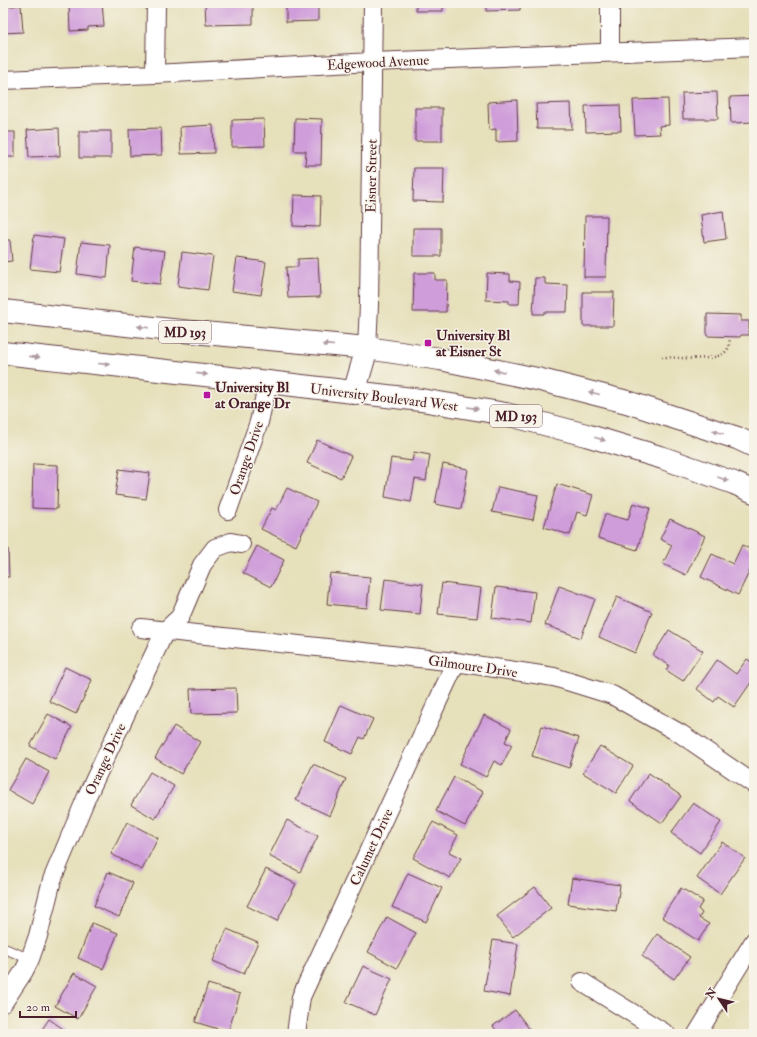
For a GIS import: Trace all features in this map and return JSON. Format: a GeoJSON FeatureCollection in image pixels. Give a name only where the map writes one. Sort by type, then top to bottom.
{"type":"FeatureCollection","features":[{"type":"Feature","properties":{"kind":"main road","name":"MD 193"},"geometry":{"type":"LineString","coordinates":[[3,311],[178,331],[367,348],[440,359],[537,379],[634,404],[737,438],[754,446]]}},
{"type":"Feature","properties":{"kind":"main road"},"geometry":{"type":"LineString","coordinates":[[354,393],[367,348]]}},
{"type":"Feature","properties":{"kind":"main road","name":"University Boulevard West"},"geometry":{"type":"LineString","coordinates":[[3,353],[422,400],[506,414],[586,435],[663,458],[734,482],[754,492]]}},
{"type":"Feature","properties":{"kind":"street"},"geometry":{"type":"LineString","coordinates":[[155,74],[156,3]]}},
{"type":"Feature","properties":{"kind":"street","name":"Eisner Street"},"geometry":{"type":"LineString","coordinates":[[367,348],[373,3]]}},
{"type":"Feature","properties":{"kind":"street"},"geometry":{"type":"LineString","coordinates":[[610,3],[610,53]]}},
{"type":"Feature","properties":{"kind":"street","name":"Edgewood Avenue"},"geometry":{"type":"LineString","coordinates":[[3,80],[155,74],[372,62],[754,47]]}},
{"type":"Feature","properties":{"kind":"street","name":"Orange Drive"},"geometry":{"type":"LineString","coordinates":[[228,510],[259,422],[268,382]]}},
{"type":"Feature","properties":{"kind":"street","name":"Orange Drive"},"geometry":{"type":"LineString","coordinates":[[3,1003],[30,959],[38,936],[52,880],[87,796],[165,631],[180,617],[202,565],[215,548],[231,542],[241,544]]}},
{"type":"Feature","properties":{"kind":"street","name":"Gilmoure Drive"},"geometry":{"type":"LineString","coordinates":[[141,628],[456,662],[554,677],[612,695],[681,734],[754,784]]}},
{"type":"Feature","properties":{"kind":"street","name":"Calumet Drive"},"geometry":{"type":"LineString","coordinates":[[296,1034],[301,997],[456,662]]}},
{"type":"Feature","properties":{"kind":"street"},"geometry":{"type":"LineString","coordinates":[[697,1034],[754,941]]}},
{"type":"Feature","properties":{"kind":"street"},"geometry":{"type":"LineString","coordinates":[[582,982],[666,1034]]}},
{"type":"Feature","properties":{"kind":"lane"},"geometry":{"type":"LineString","coordinates":[[3,948],[30,959]]}},
{"type":"Feature","properties":{"kind":"path"},"geometry":{"type":"LineString","coordinates":[[662,357],[710,358],[721,356],[728,349],[730,339]]}},
{"type":"Feature","properties":{"kind":"building"},"geometry":{"type":"Polygon","coordinates":[[[102,3],[104,26],[88,27],[88,30],[70,31],[69,4],[102,3]]]}},
{"type":"Feature","properties":{"kind":"building"},"geometry":{"type":"Polygon","coordinates":[[[205,3],[253,3],[253,24],[206,25],[205,3]]]}},
{"type":"Feature","properties":{"kind":"building"},"geometry":{"type":"Polygon","coordinates":[[[286,3],[318,3],[318,21],[286,22],[286,3]]]}},
{"type":"Feature","properties":{"kind":"building"},"geometry":{"type":"Polygon","coordinates":[[[416,3],[443,3],[443,11],[416,11],[416,3]]]}},
{"type":"Feature","properties":{"kind":"building"},"geometry":{"type":"Polygon","coordinates":[[[486,3],[520,3],[520,10],[486,11],[486,3]]]}},
{"type":"Feature","properties":{"kind":"building"},"geometry":{"type":"Polygon","coordinates":[[[21,5],[23,32],[3,33],[3,7],[21,5]]]}},
{"type":"Feature","properties":{"kind":"building"},"geometry":{"type":"Polygon","coordinates":[[[717,92],[718,119],[683,119],[682,93],[717,92]]]}},
{"type":"Feature","properties":{"kind":"building"},"geometry":{"type":"Polygon","coordinates":[[[754,96],[754,122],[731,123],[730,97],[754,96]]]}},
{"type":"Feature","properties":{"kind":"building"},"geometry":{"type":"Polygon","coordinates":[[[668,99],[669,125],[659,126],[660,134],[635,135],[633,100],[668,99]]]}},
{"type":"Feature","properties":{"kind":"building"},"geometry":{"type":"Polygon","coordinates":[[[517,100],[518,141],[496,142],[496,129],[489,130],[488,102],[517,100]]]}},
{"type":"Feature","properties":{"kind":"building"},"geometry":{"type":"Polygon","coordinates":[[[571,103],[572,129],[537,129],[536,104],[571,103]]]}},
{"type":"Feature","properties":{"kind":"building"},"geometry":{"type":"Polygon","coordinates":[[[620,105],[621,131],[586,132],[585,106],[620,105]]]}},
{"type":"Feature","properties":{"kind":"building"},"geometry":{"type":"Polygon","coordinates":[[[415,108],[442,108],[442,141],[415,141],[415,108]]]}},
{"type":"Feature","properties":{"kind":"building"},"geometry":{"type":"Polygon","coordinates":[[[295,118],[322,119],[321,165],[305,165],[306,151],[294,151],[295,118]]]}},
{"type":"Feature","properties":{"kind":"building"},"geometry":{"type":"Polygon","coordinates":[[[264,119],[265,146],[232,147],[232,120],[264,119]]]}},
{"type":"Feature","properties":{"kind":"building"},"geometry":{"type":"Polygon","coordinates":[[[213,125],[214,153],[181,154],[180,127],[213,125]]]}},
{"type":"Feature","properties":{"kind":"building"},"geometry":{"type":"Polygon","coordinates":[[[59,128],[60,156],[29,157],[27,130],[59,128]]]}},
{"type":"Feature","properties":{"kind":"building"},"geometry":{"type":"Polygon","coordinates":[[[161,128],[162,155],[130,156],[129,129],[161,128]]]}},
{"type":"Feature","properties":{"kind":"building"},"geometry":{"type":"Polygon","coordinates":[[[79,131],[111,131],[111,158],[79,158],[79,131]]]}},
{"type":"Feature","properties":{"kind":"building"},"geometry":{"type":"Polygon","coordinates":[[[3,132],[15,132],[15,157],[3,157],[3,132]]]}},
{"type":"Feature","properties":{"kind":"building"},"geometry":{"type":"Polygon","coordinates":[[[414,168],[444,168],[443,202],[413,201],[414,168]]]}},
{"type":"Feature","properties":{"kind":"building"},"geometry":{"type":"Polygon","coordinates":[[[294,195],[321,196],[320,227],[293,226],[294,195]]]}},
{"type":"Feature","properties":{"kind":"building"},"geometry":{"type":"Polygon","coordinates":[[[723,211],[726,239],[704,242],[701,215],[723,211]]]}},
{"type":"Feature","properties":{"kind":"building"},"geometry":{"type":"Polygon","coordinates":[[[585,216],[607,216],[606,277],[584,277],[585,216]]]}},
{"type":"Feature","properties":{"kind":"building"},"geometry":{"type":"Polygon","coordinates":[[[413,228],[441,228],[441,256],[413,256],[413,228]]]}},
{"type":"Feature","properties":{"kind":"building"},"geometry":{"type":"Polygon","coordinates":[[[34,235],[64,239],[59,272],[30,269],[34,235]]]}},
{"type":"Feature","properties":{"kind":"building"},"geometry":{"type":"Polygon","coordinates":[[[3,240],[10,240],[12,261],[3,262],[3,240]]]}},
{"type":"Feature","properties":{"kind":"building"},"geometry":{"type":"Polygon","coordinates":[[[81,242],[110,245],[107,278],[77,274],[81,242]]]}},
{"type":"Feature","properties":{"kind":"building"},"geometry":{"type":"Polygon","coordinates":[[[135,247],[165,251],[160,284],[131,281],[135,247]]]}},
{"type":"Feature","properties":{"kind":"building"},"geometry":{"type":"Polygon","coordinates":[[[182,252],[213,256],[208,290],[178,286],[182,252]]]}},
{"type":"Feature","properties":{"kind":"building"},"geometry":{"type":"Polygon","coordinates":[[[237,258],[266,262],[261,295],[232,291],[237,258]]]}},
{"type":"Feature","properties":{"kind":"building"},"geometry":{"type":"Polygon","coordinates":[[[318,258],[320,297],[288,298],[286,267],[298,267],[298,259],[318,258]]]}},
{"type":"Feature","properties":{"kind":"building"},"geometry":{"type":"Polygon","coordinates":[[[414,273],[435,273],[435,280],[447,280],[446,312],[413,312],[414,273]]]}},
{"type":"Feature","properties":{"kind":"building"},"geometry":{"type":"Polygon","coordinates":[[[487,273],[510,274],[510,281],[520,282],[519,304],[509,304],[509,301],[486,300],[487,273]]]}},
{"type":"Feature","properties":{"kind":"building"},"geometry":{"type":"Polygon","coordinates":[[[535,278],[545,278],[545,284],[568,285],[567,312],[544,312],[544,314],[533,314],[535,278]]]}},
{"type":"Feature","properties":{"kind":"building"},"geometry":{"type":"Polygon","coordinates":[[[583,292],[614,292],[613,326],[583,326],[583,292]]]}},
{"type":"Feature","properties":{"kind":"building"},"geometry":{"type":"Polygon","coordinates":[[[707,314],[741,315],[741,321],[749,321],[749,335],[741,335],[740,337],[707,336],[707,314]]]}},
{"type":"Feature","properties":{"kind":"building"},"geometry":{"type":"Polygon","coordinates":[[[317,440],[351,456],[341,478],[307,463],[317,440]]]}},
{"type":"Feature","properties":{"kind":"building"},"geometry":{"type":"Polygon","coordinates":[[[414,452],[430,455],[426,481],[415,479],[411,502],[385,497],[391,458],[412,461],[414,452]]]}},
{"type":"Feature","properties":{"kind":"building"},"geometry":{"type":"Polygon","coordinates":[[[33,464],[58,465],[57,509],[32,508],[33,464]]]}},
{"type":"Feature","properties":{"kind":"building"},"geometry":{"type":"Polygon","coordinates":[[[443,464],[468,469],[461,509],[435,504],[443,464]]]}},
{"type":"Feature","properties":{"kind":"building"},"geometry":{"type":"Polygon","coordinates":[[[119,469],[150,473],[146,499],[115,495],[119,469]]]}},
{"type":"Feature","properties":{"kind":"building"},"geometry":{"type":"Polygon","coordinates":[[[557,484],[593,495],[587,515],[577,512],[570,535],[544,527],[557,484]]]}},
{"type":"Feature","properties":{"kind":"building"},"geometry":{"type":"Polygon","coordinates":[[[498,487],[538,495],[533,520],[492,512],[498,487]]]}},
{"type":"Feature","properties":{"kind":"building"},"geometry":{"type":"Polygon","coordinates":[[[287,488],[317,502],[296,546],[261,529],[272,508],[276,510],[287,488]]]}},
{"type":"Feature","properties":{"kind":"building"},"geometry":{"type":"Polygon","coordinates":[[[633,503],[650,508],[637,550],[598,538],[605,514],[628,520],[633,503]]]}},
{"type":"Feature","properties":{"kind":"building"},"geometry":{"type":"Polygon","coordinates":[[[670,519],[705,536],[686,575],[663,564],[672,545],[660,539],[670,519]]]}},
{"type":"Feature","properties":{"kind":"building"},"geometry":{"type":"Polygon","coordinates":[[[742,545],[754,551],[754,562],[738,595],[701,577],[712,554],[733,564],[742,545]]]}},
{"type":"Feature","properties":{"kind":"building"},"geometry":{"type":"Polygon","coordinates":[[[257,546],[284,560],[271,587],[243,573],[257,546]]]}},
{"type":"Feature","properties":{"kind":"building"},"geometry":{"type":"Polygon","coordinates":[[[3,548],[8,548],[9,577],[3,577],[3,548]]]}},
{"type":"Feature","properties":{"kind":"building"},"geometry":{"type":"Polygon","coordinates":[[[330,573],[370,577],[367,608],[327,604],[330,573]]]}},
{"type":"Feature","properties":{"kind":"building"},"geometry":{"type":"Polygon","coordinates":[[[385,579],[423,584],[420,614],[381,610],[385,579]]]}},
{"type":"Feature","properties":{"kind":"building"},"geometry":{"type":"Polygon","coordinates":[[[442,583],[481,588],[477,618],[438,614],[442,583]]]}},
{"type":"Feature","properties":{"kind":"building"},"geometry":{"type":"Polygon","coordinates":[[[559,586],[595,599],[581,638],[545,625],[559,586]]]}},
{"type":"Feature","properties":{"kind":"building"},"geometry":{"type":"Polygon","coordinates":[[[496,587],[535,592],[531,623],[492,618],[496,587]]]}},
{"type":"Feature","properties":{"kind":"building"},"geometry":{"type":"Polygon","coordinates":[[[617,597],[652,612],[635,653],[599,637],[617,597]]]}},
{"type":"Feature","properties":{"kind":"building"},"geometry":{"type":"Polygon","coordinates":[[[669,630],[703,651],[683,681],[666,670],[669,665],[653,655],[669,630]]]}},
{"type":"Feature","properties":{"kind":"building"},"geometry":{"type":"Polygon","coordinates":[[[747,659],[754,664],[754,678],[734,707],[718,696],[714,702],[697,689],[717,660],[736,674],[747,659]]]}},
{"type":"Feature","properties":{"kind":"building"},"geometry":{"type":"Polygon","coordinates":[[[65,667],[92,680],[76,714],[49,701],[65,667]]]}},
{"type":"Feature","properties":{"kind":"building"},"geometry":{"type":"Polygon","coordinates":[[[236,688],[237,713],[191,714],[190,689],[236,688]]]}},
{"type":"Feature","properties":{"kind":"building"},"geometry":{"type":"Polygon","coordinates":[[[341,705],[373,719],[364,739],[360,737],[352,754],[325,742],[341,705]]]}},
{"type":"Feature","properties":{"kind":"building"},"geometry":{"type":"Polygon","coordinates":[[[48,714],[72,727],[55,759],[30,746],[48,714]]]}},
{"type":"Feature","properties":{"kind":"building"},"geometry":{"type":"Polygon","coordinates":[[[484,715],[511,729],[505,742],[512,745],[502,765],[494,761],[486,777],[460,764],[484,715]]]}},
{"type":"Feature","properties":{"kind":"building"},"geometry":{"type":"Polygon","coordinates":[[[174,726],[200,742],[181,774],[155,758],[174,726]]]}},
{"type":"Feature","properties":{"kind":"building"},"geometry":{"type":"Polygon","coordinates":[[[542,726],[579,738],[569,768],[532,756],[542,726]]]}},
{"type":"Feature","properties":{"kind":"building"},"geometry":{"type":"Polygon","coordinates":[[[600,746],[633,766],[616,793],[583,773],[600,746]]]}},
{"type":"Feature","properties":{"kind":"building"},"geometry":{"type":"Polygon","coordinates":[[[26,759],[49,772],[32,804],[8,790],[26,759]]]}},
{"type":"Feature","properties":{"kind":"building"},"geometry":{"type":"Polygon","coordinates":[[[313,764],[346,779],[330,816],[296,800],[313,764]]]}},
{"type":"Feature","properties":{"kind":"building"},"geometry":{"type":"Polygon","coordinates":[[[150,772],[174,786],[155,819],[131,805],[150,772]]]}},
{"type":"Feature","properties":{"kind":"building"},"geometry":{"type":"Polygon","coordinates":[[[649,773],[681,796],[662,823],[630,801],[649,773]]]}},
{"type":"Feature","properties":{"kind":"building"},"geometry":{"type":"Polygon","coordinates":[[[454,777],[483,792],[465,826],[436,811],[454,777]]]}},
{"type":"Feature","properties":{"kind":"building"},"geometry":{"type":"Polygon","coordinates":[[[693,803],[721,822],[700,853],[671,833],[693,803]]]}},
{"type":"Feature","properties":{"kind":"building"},"geometry":{"type":"Polygon","coordinates":[[[287,820],[318,836],[300,872],[269,856],[287,820]]]}},
{"type":"Feature","properties":{"kind":"building"},"geometry":{"type":"Polygon","coordinates":[[[127,822],[158,838],[142,870],[111,854],[127,822]]]}},
{"type":"Feature","properties":{"kind":"building"},"geometry":{"type":"Polygon","coordinates":[[[433,822],[458,835],[449,852],[461,858],[450,878],[413,858],[433,822]]]}},
{"type":"Feature","properties":{"kind":"building"},"geometry":{"type":"Polygon","coordinates":[[[722,842],[745,858],[720,894],[697,878],[722,842]]]}},
{"type":"Feature","properties":{"kind":"building"},"geometry":{"type":"Polygon","coordinates":[[[266,869],[296,884],[277,921],[247,906],[266,869]]]}},
{"type":"Feature","properties":{"kind":"building"},"geometry":{"type":"Polygon","coordinates":[[[108,872],[133,883],[119,917],[94,906],[108,872]]]}},
{"type":"Feature","properties":{"kind":"building"},"geometry":{"type":"Polygon","coordinates":[[[408,873],[442,888],[426,922],[392,907],[408,873]]]}},
{"type":"Feature","properties":{"kind":"building"},"geometry":{"type":"Polygon","coordinates":[[[572,878],[620,885],[616,911],[568,904],[572,878]]]}},
{"type":"Feature","properties":{"kind":"building"},"geometry":{"type":"Polygon","coordinates":[[[535,887],[551,908],[513,937],[497,916],[535,887]]]}},
{"type":"Feature","properties":{"kind":"building"},"geometry":{"type":"Polygon","coordinates":[[[681,888],[703,901],[698,909],[702,913],[699,918],[709,924],[698,941],[662,917],[681,888]]]}},
{"type":"Feature","properties":{"kind":"building"},"geometry":{"type":"Polygon","coordinates":[[[387,917],[416,933],[397,968],[368,952],[387,917]]]}},
{"type":"Feature","properties":{"kind":"building"},"geometry":{"type":"Polygon","coordinates":[[[92,923],[118,933],[103,969],[78,958],[92,923]]]}},
{"type":"Feature","properties":{"kind":"building"},"geometry":{"type":"Polygon","coordinates":[[[227,929],[258,942],[244,974],[213,961],[227,929]]]}},
{"type":"Feature","properties":{"kind":"building"},"geometry":{"type":"Polygon","coordinates":[[[657,934],[690,957],[674,979],[642,956],[657,934]]]}},
{"type":"Feature","properties":{"kind":"building"},"geometry":{"type":"Polygon","coordinates":[[[493,940],[518,944],[510,996],[484,991],[493,940]]]}},
{"type":"Feature","properties":{"kind":"building"},"geometry":{"type":"Polygon","coordinates":[[[363,966],[392,979],[375,1015],[346,1002],[363,966]]]}},
{"type":"Feature","properties":{"kind":"building"},"geometry":{"type":"Polygon","coordinates":[[[74,973],[97,986],[78,1019],[55,1006],[74,973]]]}},
{"type":"Feature","properties":{"kind":"building"},"geometry":{"type":"Polygon","coordinates":[[[208,984],[240,994],[228,1032],[195,1022],[208,984]]]}},
{"type":"Feature","properties":{"kind":"building"},"geometry":{"type":"Polygon","coordinates":[[[515,1010],[533,1034],[499,1034],[493,1026],[515,1010]]]}},
{"type":"Feature","properties":{"kind":"building"},"geometry":{"type":"Polygon","coordinates":[[[49,1019],[69,1033],[39,1034],[49,1019]]]}},
{"type":"Feature","properties":{"kind":"place","name":"University Bl at Eisner St"},"geometry":{"type":"Point","coordinates":[428,343]}},
{"type":"Feature","properties":{"kind":"place","name":"University Bl at Orange Dr"},"geometry":{"type":"Point","coordinates":[207,395]}}]}
